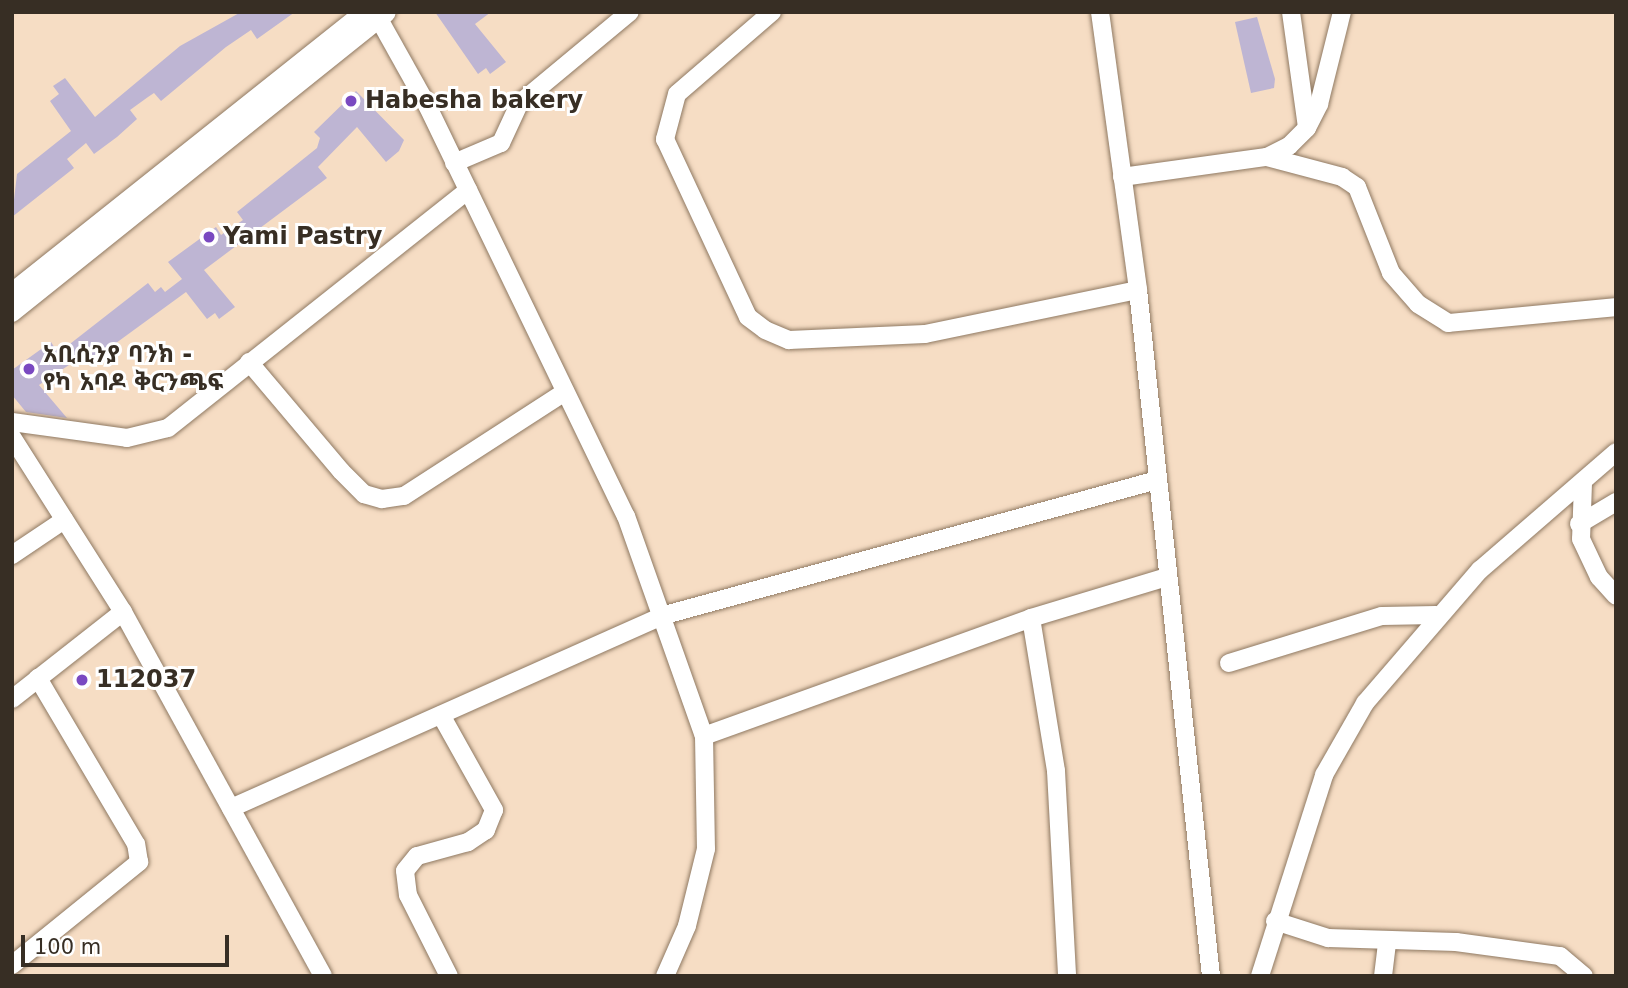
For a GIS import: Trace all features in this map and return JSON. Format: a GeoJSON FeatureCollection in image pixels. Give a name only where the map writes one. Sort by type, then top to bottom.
{"type":"FeatureCollection","features":[{"type":"Feature","properties":{"kind":"street"},"geometry":{"type":"LineString","coordinates":[[454,163],[501,143],[519,104],[630,12]]}},
{"type":"Feature","properties":{"kind":"street"},"geometry":{"type":"LineString","coordinates":[[772,12],[677,94],[665,139],[748,317],[765,330],[789,340],[925,334],[1138,290]]}},
{"type":"Feature","properties":{"kind":"street"},"geometry":{"type":"LineString","coordinates":[[1100,12],[1138,290],[1210,976]]}},
{"type":"Feature","properties":{"kind":"street"},"geometry":{"type":"LineString","coordinates":[[1291,12],[1307,128]]}},
{"type":"Feature","properties":{"kind":"street"},"geometry":{"type":"LineString","coordinates":[[1267,157],[1307,128],[1319,104],[1342,12]]}},
{"type":"Feature","properties":{"kind":"street"},"geometry":{"type":"LineString","coordinates":[[376,14],[468,190],[626,516],[665,615],[704,736],[706,849],[687,926],[665,976]]}},
{"type":"Feature","properties":{"kind":"street"},"geometry":{"type":"LineString","coordinates":[[12,292],[376,14]]}},
{"type":"Feature","properties":{"kind":"street"},"geometry":{"type":"LineString","coordinates":[[12,313],[376,14]]}},
{"type":"Feature","properties":{"kind":"street"},"geometry":{"type":"LineString","coordinates":[[1122,177],[1267,157],[1342,177],[1357,187],[1391,273],[1418,304],[1448,323],[1616,307]]}},
{"type":"Feature","properties":{"kind":"street"},"geometry":{"type":"LineString","coordinates":[[12,422],[148,436],[168,428],[468,190]]}},
{"type":"Feature","properties":{"kind":"street"},"geometry":{"type":"LineString","coordinates":[[249,362],[341,471],[364,494],[382,499],[404,496],[565,392]]}},
{"type":"Feature","properties":{"kind":"street"},"geometry":{"type":"LineString","coordinates":[[12,438],[123,612],[323,976]]}},
{"type":"Feature","properties":{"kind":"street"},"geometry":{"type":"LineString","coordinates":[[1260,976],[1275,920],[1336,753],[1365,702],[1436,615],[1616,452]]}},
{"type":"Feature","properties":{"kind":"street"},"geometry":{"type":"LineString","coordinates":[[231,808],[665,615],[1157,480]]}},
{"type":"Feature","properties":{"kind":"street"},"geometry":{"type":"LineString","coordinates":[[1583,483],[1579,524],[1599,577],[1616,596]]}},
{"type":"Feature","properties":{"kind":"street"},"geometry":{"type":"LineString","coordinates":[[1579,524],[1616,502]]}},
{"type":"Feature","properties":{"kind":"street"},"geometry":{"type":"LineString","coordinates":[[12,555],[64,520]]}},
{"type":"Feature","properties":{"kind":"street"},"geometry":{"type":"LineString","coordinates":[[704,736],[1031,618],[1167,577]]}},
{"type":"Feature","properties":{"kind":"street"},"geometry":{"type":"LineString","coordinates":[[12,699],[123,612]]}},
{"type":"Feature","properties":{"kind":"street"},"geometry":{"type":"LineString","coordinates":[[1229,663],[1382,616],[1436,615]]}},
{"type":"Feature","properties":{"kind":"street"},"geometry":{"type":"LineString","coordinates":[[1031,618],[1056,771],[1067,976]]}},
{"type":"Feature","properties":{"kind":"street"},"geometry":{"type":"LineString","coordinates":[[12,965],[139,862],[136,844],[38,678]]}},
{"type":"Feature","properties":{"kind":"street"},"geometry":{"type":"LineString","coordinates":[[441,715],[494,810],[486,830],[468,842],[417,856],[405,871],[408,895],[449,976]]}},
{"type":"Feature","properties":{"kind":"street"},"geometry":{"type":"LineString","coordinates":[[1275,920],[1328,938],[1456,942],[1560,956],[1572,960],[1584,976]]}},
{"type":"Feature","properties":{"kind":"street"},"geometry":{"type":"LineString","coordinates":[[1383,976],[1387,941]]}},
{"type":"Feature","properties":{"kind":"building"},"geometry":{"type":"Polygon","coordinates":[[[241,12],[295,12],[257,39],[251,30],[226,47],[161,101],[154,93],[130,110],[137,119],[94,154],[86,143],[67,159],[74,168],[12,217],[17,174],[71,131],[50,101],[59,94],[53,86],[65,78],[95,117],[180,46],[241,12]]]}},
{"type":"Feature","properties":{"kind":"building"},"geometry":{"type":"Polygon","coordinates":[[[435,12],[491,12],[475,24],[506,62],[490,74],[486,68],[478,74],[435,12]]]}},
{"type":"Feature","properties":{"kind":"building"},"geometry":{"type":"Polygon","coordinates":[[[1257,17],[1275,79],[1274,88],[1251,93],[1235,22],[1257,17]]]}},
{"type":"Feature","properties":{"kind":"building"},"geometry":{"type":"Polygon","coordinates":[[[356,91],[404,140],[399,151],[386,162],[357,127],[318,167],[327,178],[204,270],[235,307],[219,319],[215,313],[207,319],[186,292],[90,362],[84,355],[39,385],[67,418],[26,412],[12,395],[12,370],[51,342],[56,350],[66,347],[148,283],[155,292],[161,287],[165,292],[182,279],[168,262],[216,227],[221,235],[243,220],[237,212],[317,148],[320,138],[314,132],[356,91]]]}},
{"type":"Feature","properties":{"kind":"place","name":"Habesha bakery"},"geometry":{"type":"Point","coordinates":[351,101]}},
{"type":"Feature","properties":{"kind":"place","name":"Yami Pastry"},"geometry":{"type":"Point","coordinates":[209,237]}},
{"type":"Feature","properties":{"kind":"place","name":"አቢሲንያ ባንክ - የካ አባዶ ቅርንጫፍ"},"geometry":{"type":"Point","coordinates":[29,369]}},
{"type":"Feature","properties":{"kind":"place","name":"112037"},"geometry":{"type":"Point","coordinates":[82,680]}}]}
